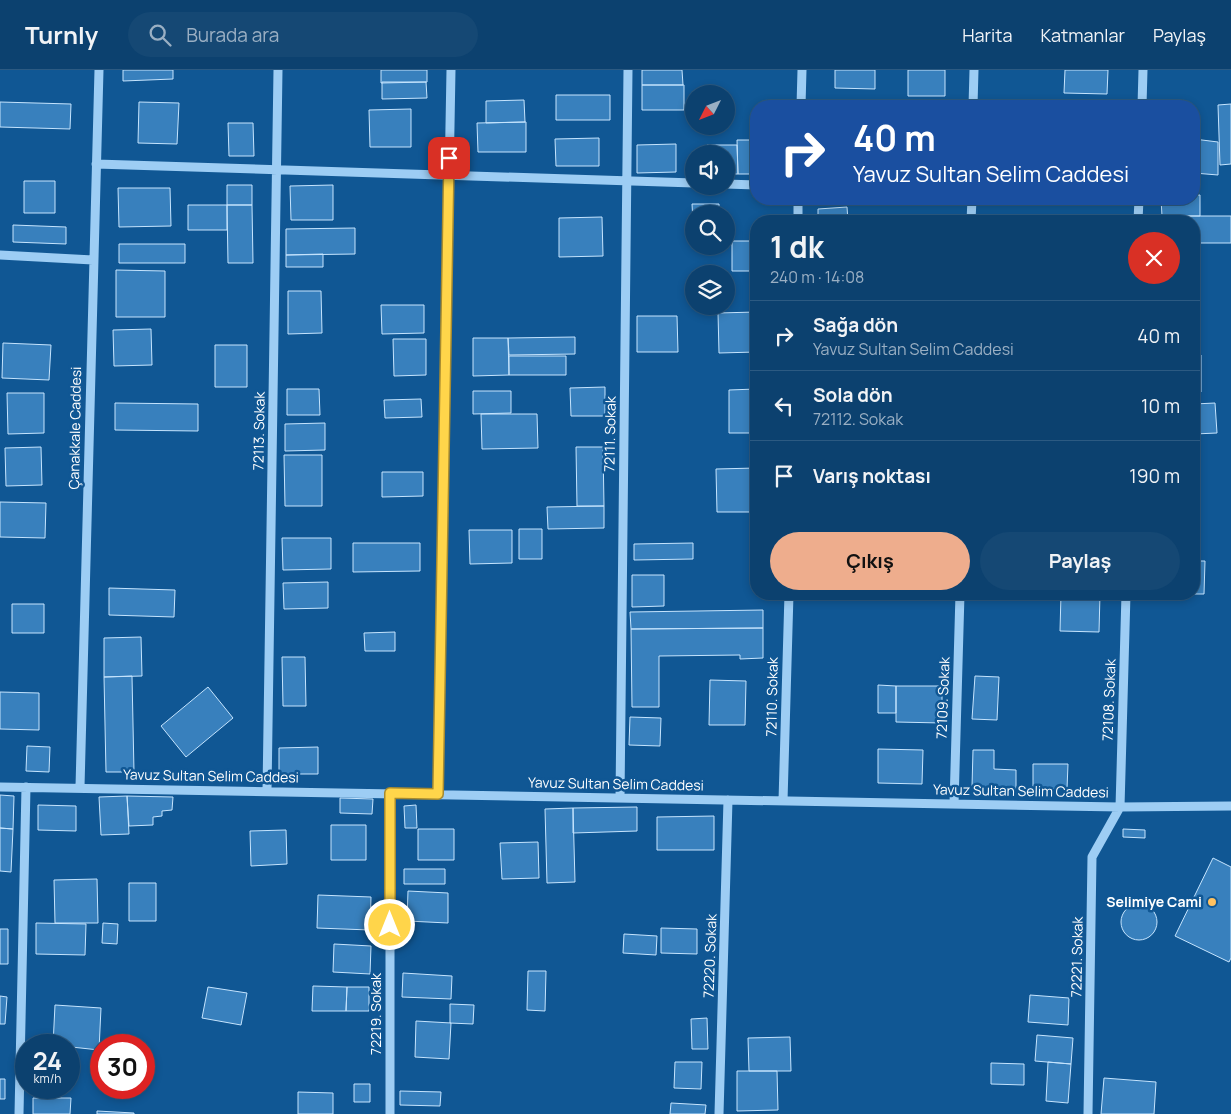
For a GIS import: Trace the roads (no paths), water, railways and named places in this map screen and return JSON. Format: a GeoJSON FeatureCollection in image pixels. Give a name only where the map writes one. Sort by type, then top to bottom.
{"type":"FeatureCollection","features":[{"type":"Feature","properties":{"kind":"street","name":"Çanakkale Caddesi"},"geometry":{"type":"LineString","coordinates":[[80,787],[99,70]]}},
{"type":"Feature","properties":{"kind":"street","name":"72113. Sokak"},"geometry":{"type":"LineString","coordinates":[[267,791],[278,70]]}},
{"type":"Feature","properties":{"kind":"street"},"geometry":{"type":"LineString","coordinates":[[438,794],[451,70]]}},
{"type":"Feature","properties":{"kind":"street","name":"72111. Sokak"},"geometry":{"type":"LineString","coordinates":[[620,798],[628,70]]}},
{"type":"Feature","properties":{"kind":"street"},"geometry":{"type":"LineString","coordinates":[[801,100],[802,70]]}},
{"type":"Feature","properties":{"kind":"street"},"geometry":{"type":"LineString","coordinates":[[973,100],[974,70]]}},
{"type":"Feature","properties":{"kind":"street"},"geometry":{"type":"LineString","coordinates":[[1142,100],[1143,70]]}},
{"type":"Feature","properties":{"kind":"street"},"geometry":{"type":"LineString","coordinates":[[96,164],[685,182]]}},
{"type":"Feature","properties":{"kind":"street"},"geometry":{"type":"LineString","coordinates":[[735,184],[750,184]]}},
{"type":"Feature","properties":{"kind":"street"},"geometry":{"type":"LineString","coordinates":[[0,255],[93,260]]}},
{"type":"Feature","properties":{"kind":"street","name":"72110. Sokak"},"geometry":{"type":"LineString","coordinates":[[783,801],[788,600]]}},
{"type":"Feature","properties":{"kind":"street","name":"72109. Sokak"},"geometry":{"type":"LineString","coordinates":[[954,804],[960,600]]}},
{"type":"Feature","properties":{"kind":"street","name":"72108. Sokak"},"geometry":{"type":"LineString","coordinates":[[1120,807],[1126,600]]}},
{"type":"Feature","properties":{"kind":"street","name":"Yavuz Sultan Selim Caddesi"},"geometry":{"type":"LineString","coordinates":[[0,786],[1120,807],[1231,806]]}},
{"type":"Feature","properties":{"kind":"street"},"geometry":{"type":"LineString","coordinates":[[19,1114],[26,787]]}},
{"type":"Feature","properties":{"kind":"street","name":"72219. Sokak"},"geometry":{"type":"LineString","coordinates":[[390,793],[390,1114]]}},
{"type":"Feature","properties":{"kind":"street","name":"72220. Sokak"},"geometry":{"type":"LineString","coordinates":[[719,1114],[728,800]]}},
{"type":"Feature","properties":{"kind":"street","name":"72221. Sokak"},"geometry":{"type":"LineString","coordinates":[[1088,1114],[1092,857],[1120,807]]}},
{"type":"Feature","properties":{"kind":"place","name":"Selimiye Cami"},"geometry":{"type":"Point","coordinates":[1212,902]}}]}
